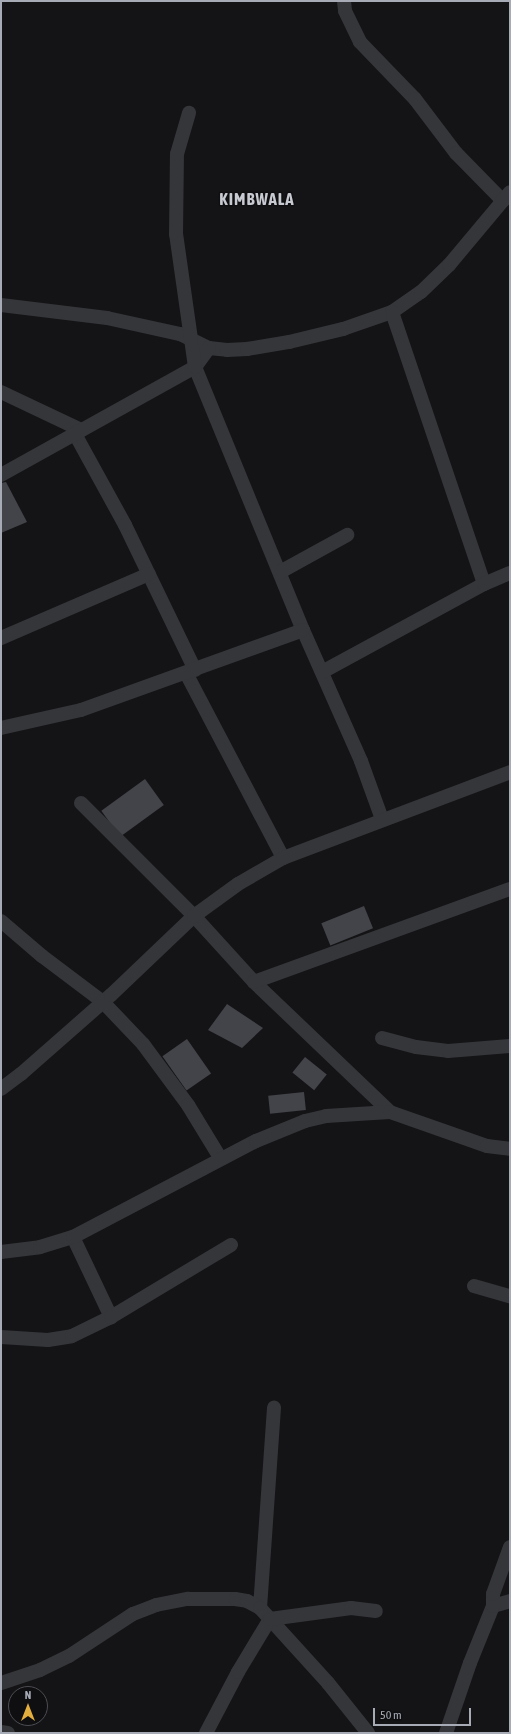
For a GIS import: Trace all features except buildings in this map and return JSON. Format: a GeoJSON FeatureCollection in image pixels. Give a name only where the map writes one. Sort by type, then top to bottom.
{"type":"FeatureCollection","features":[{"type":"Feature","properties":{"kind":"street"},"geometry":{"type":"LineString","coordinates":[[1,305],[107,318],[180,334],[209,348],[227,350],[289,342],[343,329],[392,312],[421,292],[449,265],[506,196],[456,153],[415,99],[360,42],[345,11],[344,1]]}},
{"type":"Feature","properties":{"kind":"street"},"geometry":{"type":"LineString","coordinates":[[189,113],[177,154],[176,234],[195,367],[303,630],[361,761],[382,819]]}},
{"type":"Feature","properties":{"kind":"street"},"geometry":{"type":"LineString","coordinates":[[392,312],[484,584]]}},
{"type":"Feature","properties":{"kind":"street"},"geometry":{"type":"LineString","coordinates":[[1,475],[195,367],[209,348]]}},
{"type":"Feature","properties":{"kind":"street"},"geometry":{"type":"LineString","coordinates":[[1,392],[78,432],[126,525],[149,574],[191,672],[283,858]]}},
{"type":"Feature","properties":{"kind":"street"},"geometry":{"type":"LineString","coordinates":[[280,572],[347,535]]}},
{"type":"Feature","properties":{"kind":"street"},"geometry":{"type":"LineString","coordinates":[[322,672],[484,584],[510,573]]}},
{"type":"Feature","properties":{"kind":"street"},"geometry":{"type":"LineString","coordinates":[[1,638],[149,574]]}},
{"type":"Feature","properties":{"kind":"street"},"geometry":{"type":"LineString","coordinates":[[1,728],[81,710],[191,672],[303,630]]}},
{"type":"Feature","properties":{"kind":"street"},"geometry":{"type":"LineString","coordinates":[[1,1089],[21,1074],[103,1002],[194,916],[238,884],[283,858],[382,819],[510,772]]}},
{"type":"Feature","properties":{"kind":"street"},"geometry":{"type":"LineString","coordinates":[[81,803],[194,916],[254,982],[390,1112]]}},
{"type":"Feature","properties":{"kind":"street"},"geometry":{"type":"LineString","coordinates":[[254,982],[510,889]]}},
{"type":"Feature","properties":{"kind":"street"},"geometry":{"type":"LineString","coordinates":[[1,921],[42,956],[103,1002],[151,1054],[188,1105],[221,1159]]}},
{"type":"Feature","properties":{"kind":"street"},"geometry":{"type":"LineString","coordinates":[[382,1038],[416,1047],[448,1051],[510,1046]]}},
{"type":"Feature","properties":{"kind":"street"},"geometry":{"type":"LineString","coordinates":[[1,1252],[40,1247],[73,1237],[256,1141],[305,1121],[326,1116],[390,1112],[487,1146],[510,1149]]}},
{"type":"Feature","properties":{"kind":"street"},"geometry":{"type":"LineString","coordinates":[[73,1237],[111,1317]]}},
{"type":"Feature","properties":{"kind":"street"},"geometry":{"type":"LineString","coordinates":[[1,1337],[48,1340],[72,1336],[111,1317],[230,1245]]}},
{"type":"Feature","properties":{"kind":"street"},"geometry":{"type":"LineString","coordinates":[[474,1286],[510,1296]]}},
{"type":"Feature","properties":{"kind":"street"},"geometry":{"type":"LineString","coordinates":[[260,1608],[274,1407]]}},
{"type":"Feature","properties":{"kind":"street"},"geometry":{"type":"LineString","coordinates":[[446,1733],[470,1662],[493,1606],[493,1594],[510,1547]]}},
{"type":"Feature","properties":{"kind":"street"},"geometry":{"type":"LineString","coordinates":[[1,1683],[40,1670],[69,1656],[133,1614],[156,1605],[188,1599],[225,1598],[247,1600],[260,1608],[328,1683],[368,1733]]}},
{"type":"Feature","properties":{"kind":"street"},"geometry":{"type":"LineString","coordinates":[[493,1606],[510,1601]]}},
{"type":"Feature","properties":{"kind":"street"},"geometry":{"type":"LineString","coordinates":[[270,1619],[352,1608],[376,1611]]}},
{"type":"Feature","properties":{"kind":"street"},"geometry":{"type":"LineString","coordinates":[[206,1733],[238,1672],[270,1619]]}},
{"type":"Feature","properties":{"kind":"street"},"geometry":{"type":"LineString","coordinates":[[1,1732],[8,1733]]}},
{"type":"Feature","properties":{"kind":"district","name":"KIMBWALA"},"geometry":{"type":"Point","coordinates":[257,200]}}]}
